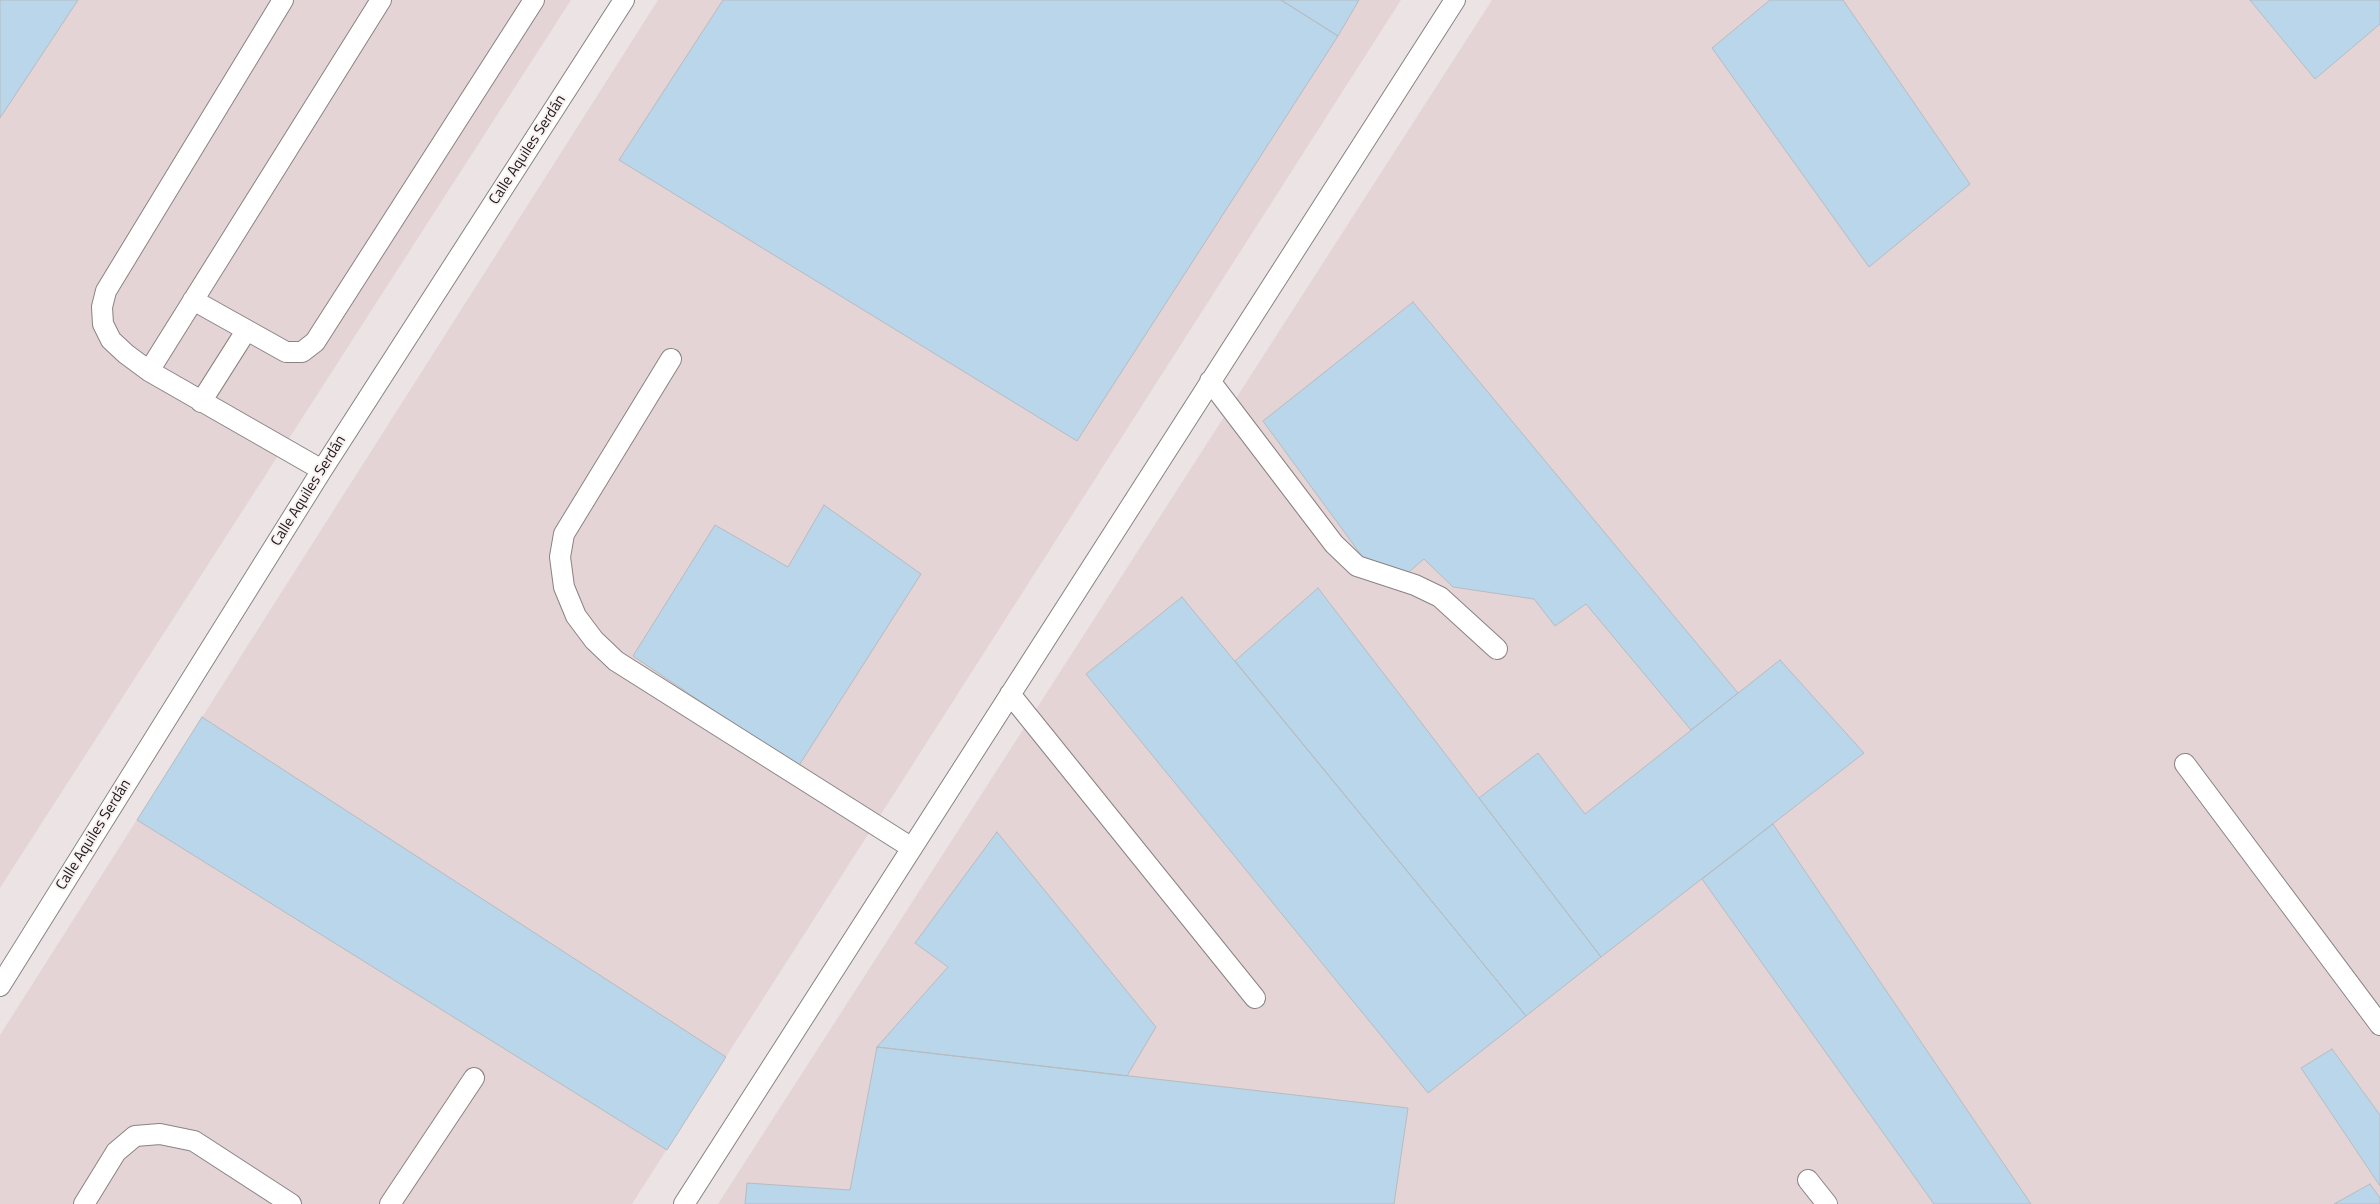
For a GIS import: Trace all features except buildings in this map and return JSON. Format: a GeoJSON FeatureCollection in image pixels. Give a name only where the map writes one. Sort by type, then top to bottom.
{"type":"FeatureCollection","features":[{"type":"Feature","properties":{"kind":"lane"},"geometry":{"type":"LineString","coordinates":[[283,0],[106,290],[102,307],[103,324],[112,340],[126,354],[149,371],[322,470]]}},
{"type":"Feature","properties":{"kind":"lane"},"geometry":{"type":"LineString","coordinates":[[149,371],[381,0]]}},
{"type":"Feature","properties":{"kind":"lane"},"geometry":{"type":"LineString","coordinates":[[193,300],[286,352],[302,352],[315,342],[534,0]]}},
{"type":"Feature","properties":{"kind":"lane","name":"Calle Aquiles Serdán"},"geometry":{"type":"LineString","coordinates":[[0,986],[322,470],[624,0]]}},
{"type":"Feature","properties":{"kind":"lane"},"geometry":{"type":"LineString","coordinates":[[684,1204],[1455,0]]}},
{"type":"Feature","properties":{"kind":"lane"},"geometry":{"type":"LineString","coordinates":[[202,402],[246,331]]}},
{"type":"Feature","properties":{"kind":"lane"},"geometry":{"type":"LineString","coordinates":[[671,359],[564,534],[560,557],[564,587],[576,616],[594,640],[616,661],[912,848]]}},
{"type":"Feature","properties":{"kind":"lane"},"geometry":{"type":"LineString","coordinates":[[1210,381],[1334,544],[1357,566],[1415,585],[1440,597],[1497,649]]}},
{"type":"Feature","properties":{"kind":"lane"},"geometry":{"type":"LineString","coordinates":[[1010,694],[1255,998]]}},
{"type":"Feature","properties":{"kind":"lane"},"geometry":{"type":"LineString","coordinates":[[2185,764],[2380,1024]]}},
{"type":"Feature","properties":{"kind":"lane"},"geometry":{"type":"LineString","coordinates":[[390,1204],[474,1078]]}},
{"type":"Feature","properties":{"kind":"lane"},"geometry":{"type":"LineString","coordinates":[[84,1204],[116,1152],[135,1136],[160,1134],[194,1141],[291,1204]]}},
{"type":"Feature","properties":{"kind":"lane"},"geometry":{"type":"LineString","coordinates":[[1808,1180],[1827,1204]]}},
{"type":"Feature","properties":{"kind":"shaded area"},"geometry":{"type":"Polygon","coordinates":[[[0,0],[571,0],[0,888],[0,0]]]}},
{"type":"Feature","properties":{"kind":"shaded area"},"geometry":{"type":"Polygon","coordinates":[[[658,0],[1401,0],[632,1204],[0,1204],[0,1035],[658,0]]]}},
{"type":"Feature","properties":{"kind":"shaded area"},"geometry":{"type":"Polygon","coordinates":[[[1492,0],[2380,0],[2380,1204],[718,1204],[1492,0]]]}}]}
